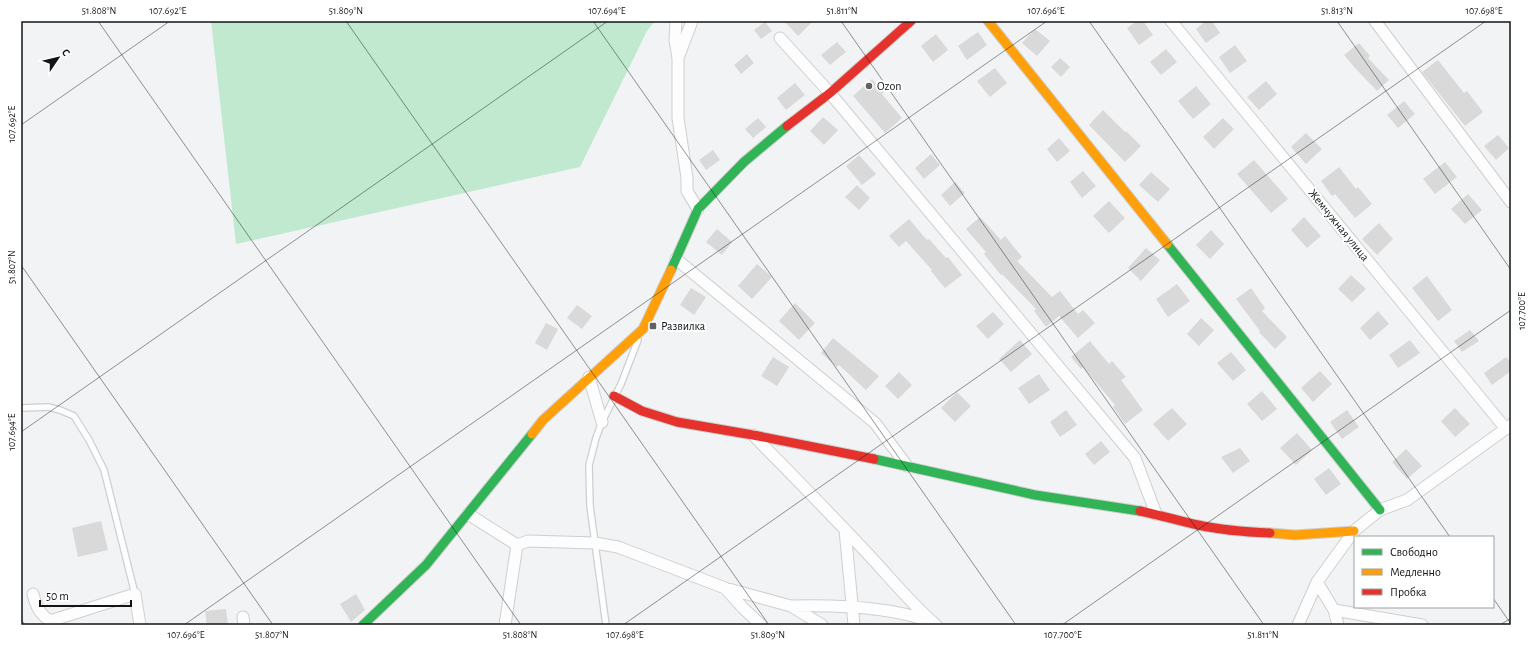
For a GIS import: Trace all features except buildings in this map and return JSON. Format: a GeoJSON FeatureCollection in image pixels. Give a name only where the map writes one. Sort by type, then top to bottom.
{"type":"FeatureCollection","features":[{"type":"Feature","properties":{"kind":"street"},"geometry":{"type":"LineString","coordinates":[[676,21],[675,40],[678,58],[678,118],[687,178],[687,191],[698,209]]}},
{"type":"Feature","properties":{"kind":"street"},"geometry":{"type":"LineString","coordinates":[[678,58],[692,21]]}},
{"type":"Feature","properties":{"kind":"street"},"geometry":{"type":"LineString","coordinates":[[363,625],[426,566],[543,420],[588,377],[643,329],[698,209],[744,162],[775,135],[830,93],[911,21]]}},
{"type":"Feature","properties":{"kind":"street"},"geometry":{"type":"LineString","coordinates":[[988,21],[1380,510]]}},
{"type":"Feature","properties":{"kind":"street","name":"Жемчужная улица"},"geometry":{"type":"LineString","coordinates":[[1171,21],[1508,427]]}},
{"type":"Feature","properties":{"kind":"street"},"geometry":{"type":"LineString","coordinates":[[1375,21],[1511,202]]}},
{"type":"Feature","properties":{"kind":"street"},"geometry":{"type":"LineString","coordinates":[[780,38],[830,93],[1135,458],[1156,514]]}},
{"type":"Feature","properties":{"kind":"street"},"geometry":{"type":"LineString","coordinates":[[676,259],[876,422],[907,466]]}},
{"type":"Feature","properties":{"kind":"street"},"geometry":{"type":"LineString","coordinates":[[588,377],[602,422]]}},
{"type":"Feature","properties":{"kind":"street"},"geometry":{"type":"LineString","coordinates":[[614,396],[642,411],[677,422],[753,435],[907,466],[1035,495],[1156,514],[1199,525],[1247,532],[1295,535],[1354,531]]}},
{"type":"Feature","properties":{"kind":"street"},"geometry":{"type":"LineString","coordinates":[[1298,625],[1316,582],[1354,531],[1380,510],[1407,500],[1508,427]]}},
{"type":"Feature","properties":{"kind":"street"},"geometry":{"type":"LineString","coordinates":[[753,435],[894,581],[913,605],[937,625]]}},
{"type":"Feature","properties":{"kind":"street"},"geometry":{"type":"LineString","coordinates":[[468,514],[517,545]]}},
{"type":"Feature","properties":{"kind":"street"},"geometry":{"type":"LineString","coordinates":[[845,530],[854,608],[854,625]]}},
{"type":"Feature","properties":{"kind":"street"},"geometry":{"type":"LineString","coordinates":[[517,545],[528,541],[595,543],[618,547],[725,588],[791,606],[854,608],[895,612],[918,617],[937,625]]}},
{"type":"Feature","properties":{"kind":"street"},"geometry":{"type":"LineString","coordinates":[[505,625],[517,545]]}},
{"type":"Feature","properties":{"kind":"street"},"geometry":{"type":"LineString","coordinates":[[1316,582],[1334,610],[1338,625]]}},
{"type":"Feature","properties":{"kind":"street"},"geometry":{"type":"LineString","coordinates":[[725,588],[761,625]]}},
{"type":"Feature","properties":{"kind":"street"},"geometry":{"type":"LineString","coordinates":[[33,594],[37,608],[42,615],[50,620],[135,594],[140,625]]}},
{"type":"Feature","properties":{"kind":"street"},"geometry":{"type":"LineString","coordinates":[[791,606],[822,625]]}},
{"type":"Feature","properties":{"kind":"street"},"geometry":{"type":"LineString","coordinates":[[1334,610],[1422,625]]}},
{"type":"Feature","properties":{"kind":"lane"},"geometry":{"type":"LineString","coordinates":[[606,625],[590,506],[589,465],[602,422],[643,329]]}},
{"type":"Feature","properties":{"kind":"lane"},"geometry":{"type":"LineString","coordinates":[[21,408],[48,407],[74,416],[89,440],[104,470],[135,594]]}},
{"type":"Feature","properties":{"kind":"green space"},"geometry":{"type":"Polygon","coordinates":[[[211,21],[655,21],[647,31],[580,167],[236,244],[211,21]]]}},
{"type":"Feature","properties":{"kind":"traffic: fast"},"geometry":{"type":"LineString","coordinates":[[671,270],[698,209],[744,162],[787,126]]}},
{"type":"Feature","properties":{"kind":"traffic: fast"},"geometry":{"type":"LineString","coordinates":[[1167,244],[1380,510]]}},
{"type":"Feature","properties":{"kind":"traffic: fast"},"geometry":{"type":"LineString","coordinates":[[363,625],[426,565],[532,434]]}},
{"type":"Feature","properties":{"kind":"traffic: fast"},"geometry":{"type":"LineString","coordinates":[[874,459],[1035,495],[1140,511]]}},
{"type":"Feature","properties":{"kind":"traffic: slow"},"geometry":{"type":"LineString","coordinates":[[988,21],[1167,244]]}},
{"type":"Feature","properties":{"kind":"traffic: slow"},"geometry":{"type":"LineString","coordinates":[[532,434],[543,420],[643,329],[671,270]]}},
{"type":"Feature","properties":{"kind":"traffic: slow"},"geometry":{"type":"LineString","coordinates":[[1270,533],[1295,535],[1354,531]]}},
{"type":"Feature","properties":{"kind":"traffic: jam"},"geometry":{"type":"LineString","coordinates":[[787,126],[830,93],[911,21]]}},
{"type":"Feature","properties":{"kind":"traffic: jam"},"geometry":{"type":"LineString","coordinates":[[614,396],[642,411],[677,422],[753,435],[874,459]]}},
{"type":"Feature","properties":{"kind":"traffic: jam"},"geometry":{"type":"LineString","coordinates":[[1140,511],[1207,527],[1270,533]]}},
{"type":"Feature","properties":{"kind":"place","name":"Ozon"},"geometry":{"type":"Point","coordinates":[869,86]}},
{"type":"Feature","properties":{"kind":"place","name":"Развилка"},"geometry":{"type":"Point","coordinates":[653,326]}}]}
